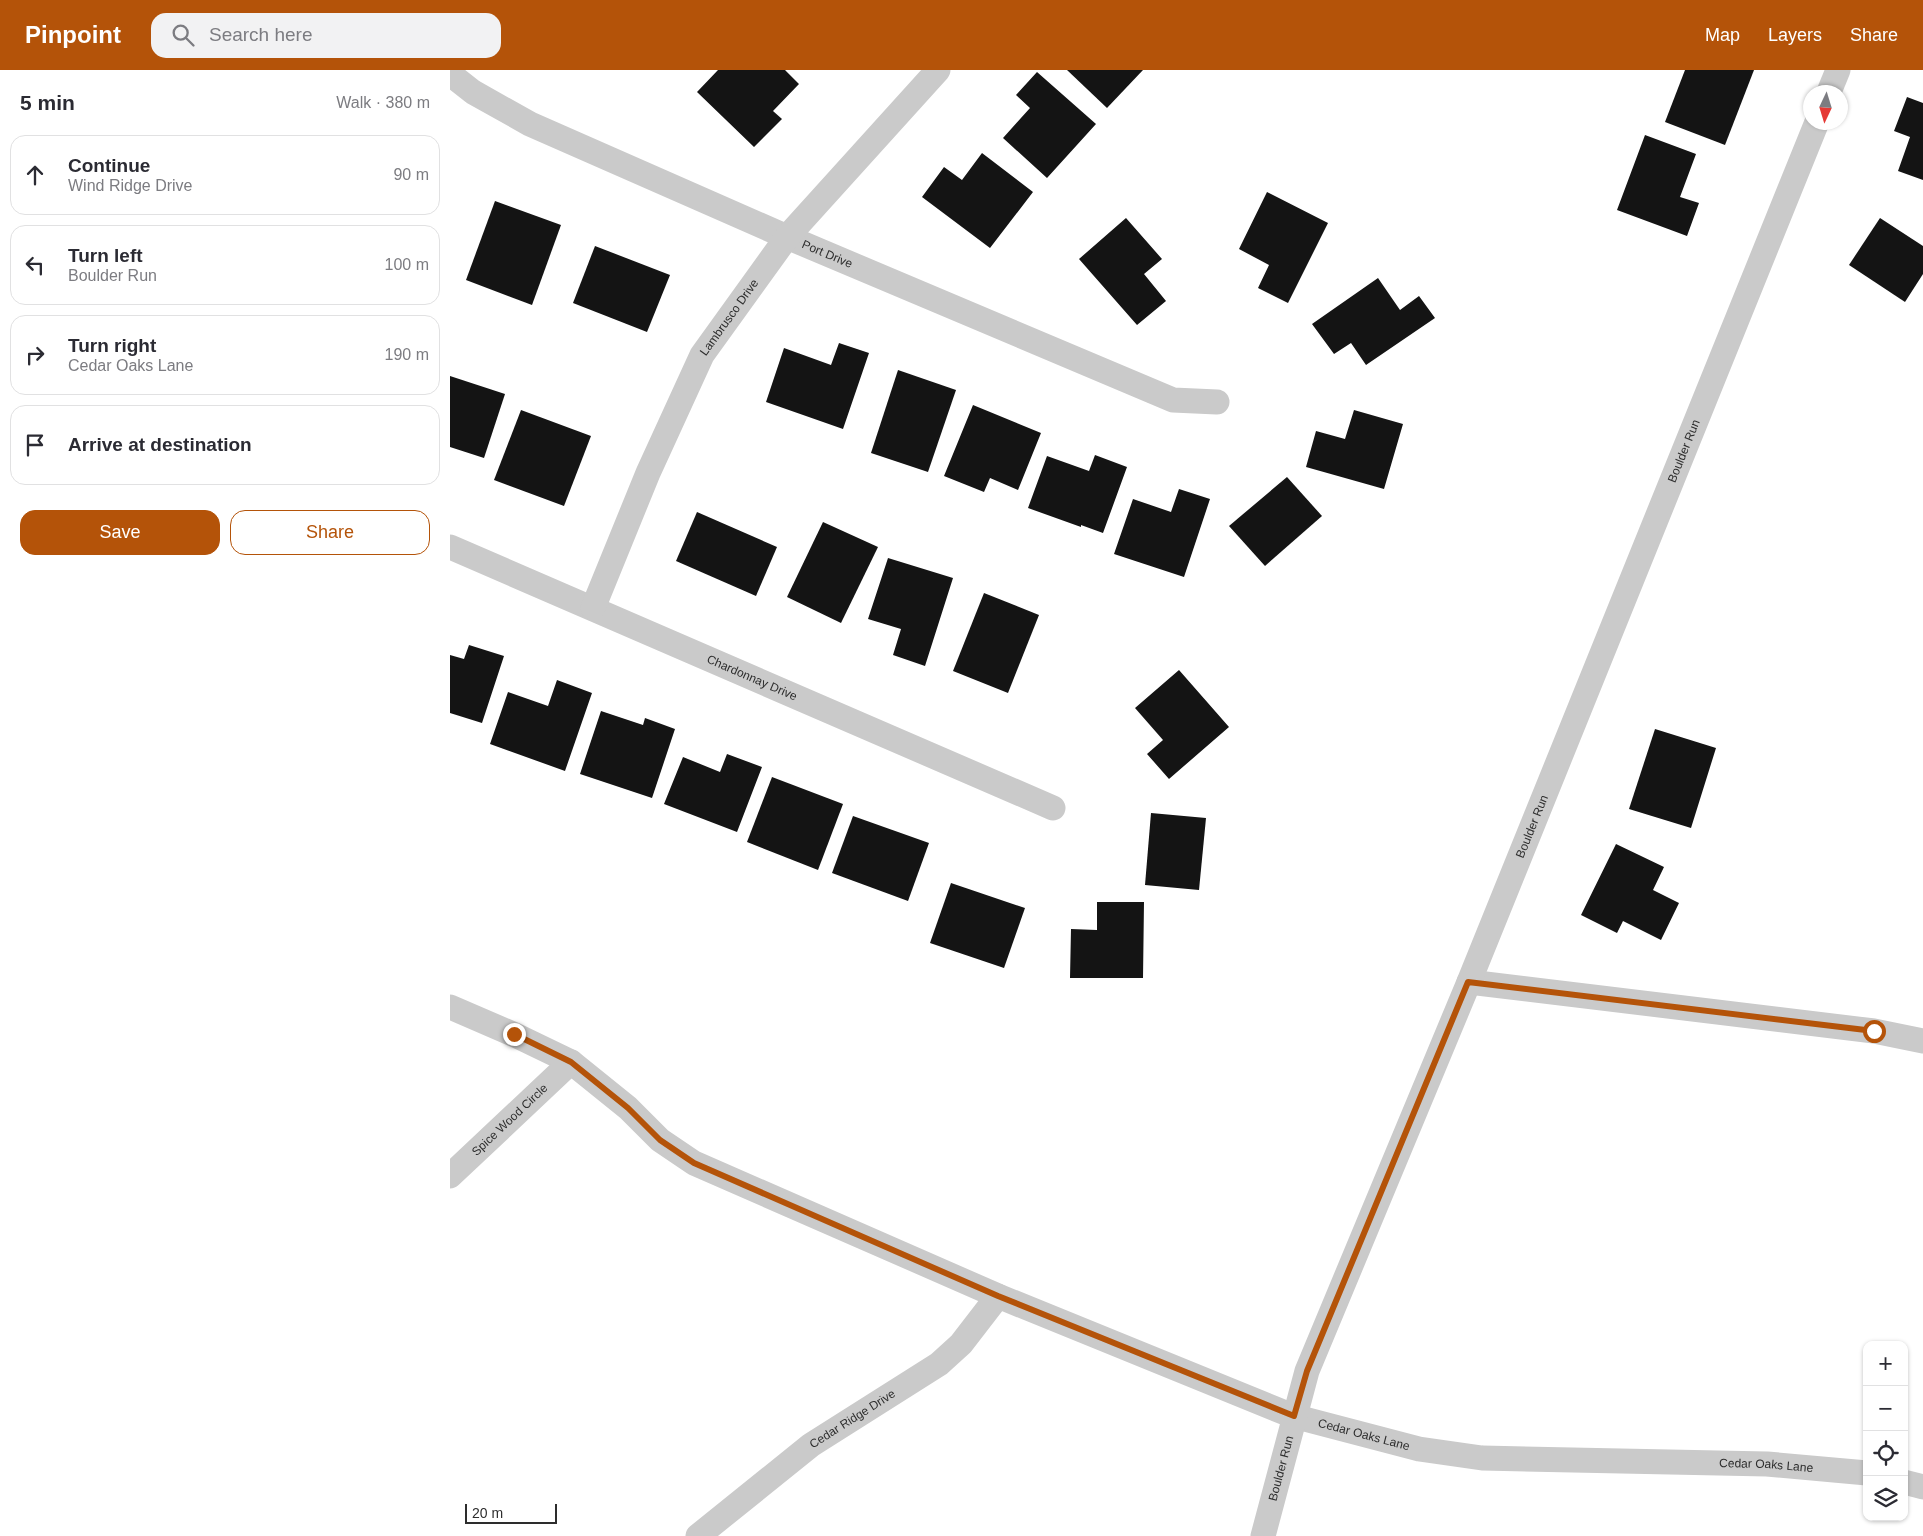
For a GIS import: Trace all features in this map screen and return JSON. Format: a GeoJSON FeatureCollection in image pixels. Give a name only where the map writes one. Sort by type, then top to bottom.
{"type":"FeatureCollection","features":[{"type":"Feature","properties":{"kind":"street","name":"Lambrusco Drive"},"geometry":{"type":"LineString","coordinates":[[593,608],[648,473],[702,355],[786,236],[938,70]]}},
{"type":"Feature","properties":{"kind":"street"},"geometry":{"type":"LineString","coordinates":[[1832,85],[1838,70]]}},
{"type":"Feature","properties":{"kind":"street","name":"Port Drive"},"geometry":{"type":"LineString","coordinates":[[450,74],[473,92],[530,124],[786,236],[1173,400],[1217,402]]}},
{"type":"Feature","properties":{"kind":"street","name":"Boulder Run"},"geometry":{"type":"LineString","coordinates":[[1263,1536],[1307,1371],[1468,982],[1814,130]]}},
{"type":"Feature","properties":{"kind":"street","name":"Chardonnay Drive"},"geometry":{"type":"LineString","coordinates":[[450,547],[1053,808]]}},
{"type":"Feature","properties":{"kind":"street"},"geometry":{"type":"LineString","coordinates":[[1468,982],[1874,1031],[1923,1042]]}},
{"type":"Feature","properties":{"kind":"street","name":"Cedar Oaks Lane"},"geometry":{"type":"LineString","coordinates":[[450,1007],[514,1034],[571,1062],[628,1108],[660,1140],[694,1163],[998,1296],[1294,1416],[1419,1449],[1482,1458],[1767,1464],[1863,1473]]}},
{"type":"Feature","properties":{"kind":"street","name":"Spice Wood Circle"},"geometry":{"type":"LineString","coordinates":[[450,1176],[571,1062]]}},
{"type":"Feature","properties":{"kind":"street","name":"Cedar Ridge Drive"},"geometry":{"type":"LineString","coordinates":[[698,1536],[811,1445],[939,1364],[962,1344],[998,1296]]}},
{"type":"Feature","properties":{"kind":"street"},"geometry":{"type":"LineString","coordinates":[[1908,1483],[1923,1487]]}},
{"type":"Feature","properties":{"kind":"building"},"geometry":{"type":"Polygon","coordinates":[[[718,70],[785,70],[799,84],[773,111],[782,119],[754,147],[697,92],[718,70]]]}},
{"type":"Feature","properties":{"kind":"building"},"geometry":{"type":"Polygon","coordinates":[[[1067,70],[1143,70],[1107,108],[1067,70]]]}},
{"type":"Feature","properties":{"kind":"building"},"geometry":{"type":"Polygon","coordinates":[[[1685,70],[1754,70],[1725,145],[1665,122],[1685,70]]]}},
{"type":"Feature","properties":{"kind":"building"},"geometry":{"type":"Polygon","coordinates":[[[1037,72],[1096,124],[1047,178],[1003,138],[1030,108],[1016,95],[1037,72]]]}},
{"type":"Feature","properties":{"kind":"building"},"geometry":{"type":"Polygon","coordinates":[[[1907,97],[1923,103],[1923,180],[1898,171],[1910,137],[1894,131],[1907,97]]]}},
{"type":"Feature","properties":{"kind":"building"},"geometry":{"type":"Polygon","coordinates":[[[1645,135],[1696,154],[1680,197],[1699,203],[1687,236],[1617,210],[1645,135]]]}},
{"type":"Feature","properties":{"kind":"building"},"geometry":{"type":"Polygon","coordinates":[[[982,153],[1033,192],[990,248],[922,197],[944,167],[962,180],[982,153]]]}},
{"type":"Feature","properties":{"kind":"building"},"geometry":{"type":"Polygon","coordinates":[[[1267,192],[1328,223],[1288,303],[1258,288],[1269,265],[1239,249],[1267,192]]]}},
{"type":"Feature","properties":{"kind":"building"},"geometry":{"type":"Polygon","coordinates":[[[495,201],[561,225],[532,305],[466,280],[495,201]]]}},
{"type":"Feature","properties":{"kind":"building"},"geometry":{"type":"Polygon","coordinates":[[[1126,218],[1162,259],[1144,274],[1166,301],[1137,325],[1079,259],[1126,218]]]}},
{"type":"Feature","properties":{"kind":"building"},"geometry":{"type":"Polygon","coordinates":[[[1880,218],[1923,246],[1923,274],[1905,302],[1849,265],[1880,218]]]}},
{"type":"Feature","properties":{"kind":"building"},"geometry":{"type":"Polygon","coordinates":[[[595,246],[670,275],[647,332],[573,303],[595,246]]]}},
{"type":"Feature","properties":{"kind":"building"},"geometry":{"type":"Polygon","coordinates":[[[1378,278],[1400,310],[1419,296],[1435,318],[1366,365],[1351,343],[1334,354],[1312,324],[1378,278]]]}},
{"type":"Feature","properties":{"kind":"building"},"geometry":{"type":"Polygon","coordinates":[[[839,343],[869,353],[843,429],[766,402],[784,348],[831,365],[839,343]]]}},
{"type":"Feature","properties":{"kind":"building"},"geometry":{"type":"Polygon","coordinates":[[[898,370],[956,390],[928,472],[871,453],[898,370]]]}},
{"type":"Feature","properties":{"kind":"building"},"geometry":{"type":"Polygon","coordinates":[[[450,376],[505,394],[484,458],[450,447],[450,376]]]}},
{"type":"Feature","properties":{"kind":"building"},"geometry":{"type":"Polygon","coordinates":[[[973,405],[1041,433],[1018,490],[990,478],[984,492],[944,476],[973,405]]]}},
{"type":"Feature","properties":{"kind":"building"},"geometry":{"type":"Polygon","coordinates":[[[521,410],[591,436],[564,506],[494,480],[521,410]]]}},
{"type":"Feature","properties":{"kind":"building"},"geometry":{"type":"Polygon","coordinates":[[[1354,410],[1403,424],[1384,489],[1306,467],[1316,431],[1345,439],[1354,410]]]}},
{"type":"Feature","properties":{"kind":"building"},"geometry":{"type":"Polygon","coordinates":[[[1095,455],[1127,467],[1103,533],[1028,508],[1047,456],[1089,471],[1095,455]]]}},
{"type":"Feature","properties":{"kind":"building"},"geometry":{"type":"Polygon","coordinates":[[[1287,477],[1322,516],[1265,566],[1229,526],[1287,477]]]}},
{"type":"Feature","properties":{"kind":"building"},"geometry":{"type":"Polygon","coordinates":[[[1179,489],[1210,499],[1184,577],[1114,554],[1133,499],[1171,512],[1179,489]]]}},
{"type":"Feature","properties":{"kind":"building"},"geometry":{"type":"Polygon","coordinates":[[[697,512],[777,547],[756,596],[676,561],[697,512]]]}},
{"type":"Feature","properties":{"kind":"building"},"geometry":{"type":"Polygon","coordinates":[[[823,522],[878,547],[841,623],[787,597],[823,522]]]}},
{"type":"Feature","properties":{"kind":"building"},"geometry":{"type":"Polygon","coordinates":[[[888,558],[953,578],[925,666],[893,655],[901,629],[868,619],[888,558]]]}},
{"type":"Feature","properties":{"kind":"building"},"geometry":{"type":"Polygon","coordinates":[[[984,593],[1039,615],[1008,693],[953,671],[984,593]]]}},
{"type":"Feature","properties":{"kind":"building"},"geometry":{"type":"Polygon","coordinates":[[[469,645],[504,656],[482,723],[450,713],[450,655],[464,659],[469,645]]]}},
{"type":"Feature","properties":{"kind":"building"},"geometry":{"type":"Polygon","coordinates":[[[1179,670],[1229,727],[1169,779],[1147,754],[1163,740],[1135,708],[1179,670]]]}},
{"type":"Feature","properties":{"kind":"building"},"geometry":{"type":"Polygon","coordinates":[[[557,680],[592,693],[565,771],[490,744],[508,692],[548,706],[557,680]]]}},
{"type":"Feature","properties":{"kind":"building"},"geometry":{"type":"Polygon","coordinates":[[[601,711],[643,725],[645,718],[675,729],[652,798],[580,774],[601,711]]]}},
{"type":"Feature","properties":{"kind":"building"},"geometry":{"type":"Polygon","coordinates":[[[1655,729],[1716,748],[1691,828],[1629,809],[1655,729]]]}},
{"type":"Feature","properties":{"kind":"building"},"geometry":{"type":"Polygon","coordinates":[[[727,754],[762,767],[737,832],[664,804],[683,757],[720,772],[727,754]]]}},
{"type":"Feature","properties":{"kind":"building"},"geometry":{"type":"Polygon","coordinates":[[[772,777],[843,804],[818,870],[747,842],[772,777]]]}},
{"type":"Feature","properties":{"kind":"building"},"geometry":{"type":"Polygon","coordinates":[[[1151,813],[1206,818],[1199,890],[1145,885],[1151,813]]]}},
{"type":"Feature","properties":{"kind":"building"},"geometry":{"type":"Polygon","coordinates":[[[853,816],[929,843],[908,901],[832,873],[853,816]]]}},
{"type":"Feature","properties":{"kind":"building"},"geometry":{"type":"Polygon","coordinates":[[[1616,844],[1664,867],[1653,890],[1679,903],[1661,940],[1623,921],[1617,933],[1581,915],[1616,844]]]}},
{"type":"Feature","properties":{"kind":"building"},"geometry":{"type":"Polygon","coordinates":[[[951,883],[1025,908],[1004,968],[930,943],[951,883]]]}},
{"type":"Feature","properties":{"kind":"building"},"geometry":{"type":"Polygon","coordinates":[[[1097,902],[1144,902],[1143,978],[1070,978],[1071,929],[1097,930],[1097,902]]]}},
{"type":"Feature","properties":{"kind":"route"},"geometry":{"type":"LineString","coordinates":[[514,1034],[571,1062],[628,1108],[660,1140],[694,1163],[998,1296],[1294,1416],[1307,1371],[1468,982],[1874,1031]]}}]}
